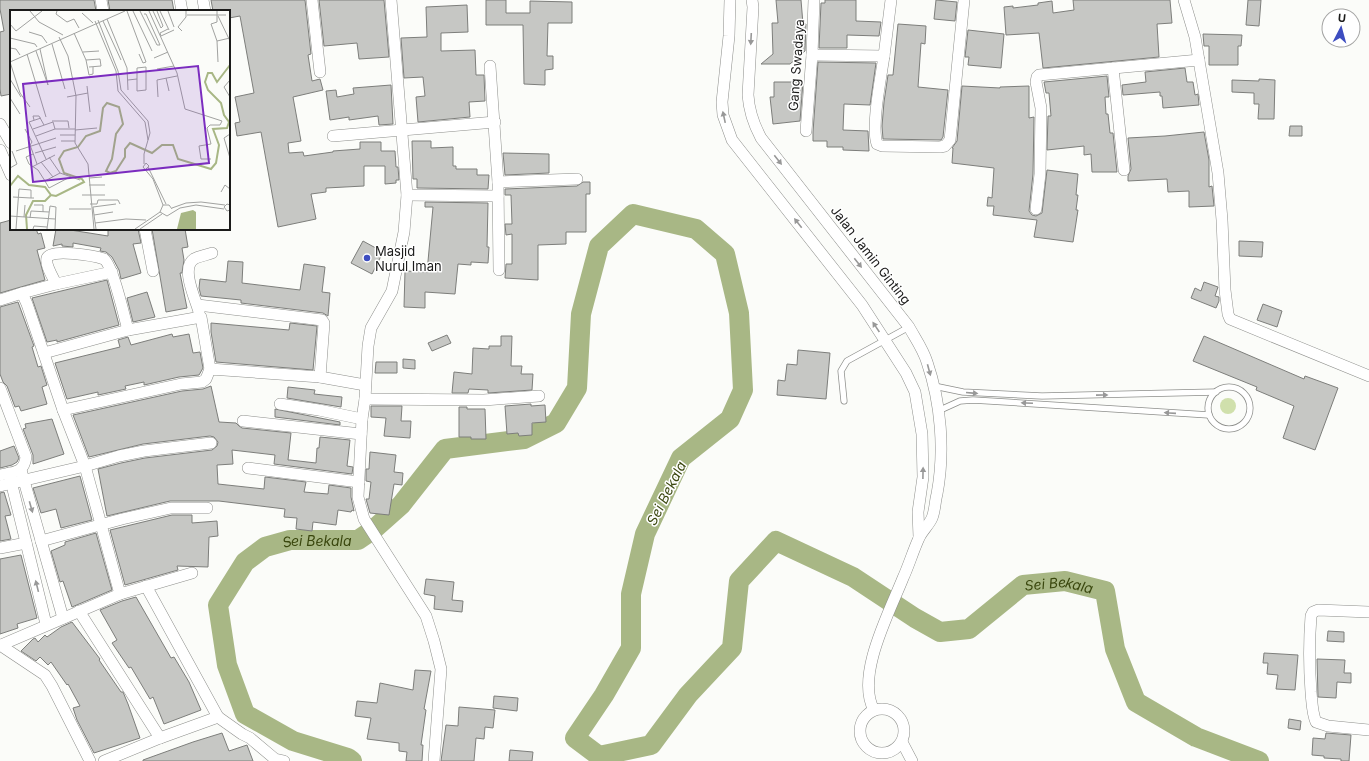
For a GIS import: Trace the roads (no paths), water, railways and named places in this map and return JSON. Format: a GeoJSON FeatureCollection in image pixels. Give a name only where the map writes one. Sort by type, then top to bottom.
{"type":"FeatureCollection","features":[{"type":"Feature","properties":{"kind":"street"},"geometry":{"type":"LineString","coordinates":[[101,0],[103,10]]}},
{"type":"Feature","properties":{"kind":"street"},"geometry":{"type":"LineString","coordinates":[[180,0],[182,10]]}},
{"type":"Feature","properties":{"kind":"street"},"geometry":{"type":"LineString","coordinates":[[203,0],[205,10]]}},
{"type":"Feature","properties":{"kind":"street"},"geometry":{"type":"LineString","coordinates":[[312,0],[320,72]]}},
{"type":"Feature","properties":{"kind":"street"},"geometry":{"type":"LineString","coordinates":[[391,0],[407,195],[404,232],[392,291],[371,328],[368,346],[358,497],[364,519],[426,616],[441,669],[434,761]]}},
{"type":"Feature","properties":{"kind":"street","name":"Jalan Jamin Ginting"},"geometry":{"type":"LineString","coordinates":[[730,0],[729,36],[722,102],[723,115],[732,140],[862,305],[906,374],[915,392],[922,434],[923,477],[918,512],[919,537]]}},
{"type":"Feature","properties":{"kind":"street","name":"Jalan Jamin Ginting"},"geometry":{"type":"LineString","coordinates":[[752,0],[748,95],[749,108],[753,123],[761,138],[909,327],[927,361],[934,386],[941,433],[940,478],[932,518],[919,537],[912,558],[877,640],[868,680],[868,692],[870,702],[874,710]]}},
{"type":"Feature","properties":{"kind":"street","name":"Gang Swadaya"},"geometry":{"type":"LineString","coordinates":[[806,131],[812,55],[814,0]]}},
{"type":"Feature","properties":{"kind":"street"},"geometry":{"type":"LineString","coordinates":[[891,0],[876,118],[877,144],[882,146],[940,147],[945,146],[950,140],[964,0]]}},
{"type":"Feature","properties":{"kind":"street"},"geometry":{"type":"LineString","coordinates":[[1184,0],[1195,37],[1218,172],[1225,290],[1227,310],[1230,319],[1369,376]]}},
{"type":"Feature","properties":{"kind":"street"},"geometry":{"type":"LineString","coordinates":[[812,55],[884,56]]}},
{"type":"Feature","properties":{"kind":"street"},"geometry":{"type":"LineString","coordinates":[[1036,209],[1041,152],[1041,108],[1036,82],[1039,75],[1199,60]]}},
{"type":"Feature","properties":{"kind":"street"},"geometry":{"type":"LineString","coordinates":[[490,66],[498,182],[499,270]]}},
{"type":"Feature","properties":{"kind":"street"},"geometry":{"type":"LineString","coordinates":[[1113,68],[1124,170]]}},
{"type":"Feature","properties":{"kind":"street"},"geometry":{"type":"LineString","coordinates":[[333,136],[495,122]]}},
{"type":"Feature","properties":{"kind":"street"},"geometry":{"type":"LineString","coordinates":[[0,124],[10,141]]}},
{"type":"Feature","properties":{"kind":"street"},"geometry":{"type":"LineString","coordinates":[[0,150],[10,173]]}},
{"type":"Feature","properties":{"kind":"street"},"geometry":{"type":"LineString","coordinates":[[498,182],[576,179]]}},
{"type":"Feature","properties":{"kind":"street"},"geometry":{"type":"LineString","coordinates":[[407,195],[498,196]]}},
{"type":"Feature","properties":{"kind":"street"},"geometry":{"type":"LineString","coordinates":[[145,230],[153,271]]}},
{"type":"Feature","properties":{"kind":"street"},"geometry":{"type":"LineString","coordinates":[[56,284],[47,264],[46,258],[52,253],[64,252],[100,257],[107,261],[112,272],[128,330]]}},
{"type":"Feature","properties":{"kind":"street"},"geometry":{"type":"LineString","coordinates":[[63,410],[181,384],[202,382],[206,379],[210,369],[198,305],[188,278],[192,261],[195,258],[212,253]]}},
{"type":"Feature","properties":{"kind":"street"},"geometry":{"type":"LineString","coordinates":[[0,300],[56,284],[112,272]]}},
{"type":"Feature","properties":{"kind":"street"},"geometry":{"type":"LineString","coordinates":[[22,293],[63,410],[85,466],[120,594]]}},
{"type":"Feature","properties":{"kind":"street"},"geometry":{"type":"LineString","coordinates":[[198,305],[322,320],[324,324],[320,377]]}},
{"type":"Feature","properties":{"kind":"street"},"geometry":{"type":"LineString","coordinates":[[44,353],[128,330],[200,317]]}},
{"type":"Feature","properties":{"kind":"street"},"geometry":{"type":"LineString","coordinates":[[210,369],[320,377],[365,385]]}},
{"type":"Feature","properties":{"kind":"street"},"geometry":{"type":"LineString","coordinates":[[0,388],[26,457],[25,464],[21,470],[7,477],[0,486]]}},
{"type":"Feature","properties":{"kind":"street"},"geometry":{"type":"LineString","coordinates":[[365,399],[484,400],[539,396]]}},
{"type":"Feature","properties":{"kind":"street"},"geometry":{"type":"LineString","coordinates":[[280,404],[362,419]]}},
{"type":"Feature","properties":{"kind":"street"},"geometry":{"type":"LineString","coordinates":[[243,421],[361,434]]}},
{"type":"Feature","properties":{"kind":"street"},"geometry":{"type":"LineString","coordinates":[[7,477],[24,481],[119,456],[144,451],[211,443]]}},
{"type":"Feature","properties":{"kind":"street"},"geometry":{"type":"LineString","coordinates":[[248,468],[359,482]]}},
{"type":"Feature","properties":{"kind":"street"},"geometry":{"type":"LineString","coordinates":[[21,470],[63,618]]}},
{"type":"Feature","properties":{"kind":"street"},"geometry":{"type":"LineString","coordinates":[[7,477],[26,543],[46,624]]}},
{"type":"Feature","properties":{"kind":"street"},"geometry":{"type":"LineString","coordinates":[[41,541],[101,526],[122,519],[171,508],[207,508]]}},
{"type":"Feature","properties":{"kind":"street"},"geometry":{"type":"LineString","coordinates":[[0,548],[26,543]]}},
{"type":"Feature","properties":{"kind":"street"},"geometry":{"type":"LineString","coordinates":[[0,645],[46,624],[120,594],[192,572]]}},
{"type":"Feature","properties":{"kind":"street"},"geometry":{"type":"LineString","coordinates":[[146,586],[218,717],[250,738],[277,760]]}},
{"type":"Feature","properties":{"kind":"street"},"geometry":{"type":"LineString","coordinates":[[1369,612],[1318,610],[1314,612],[1311,622],[1310,674],[1313,716],[1316,722],[1328,726],[1369,730]]}},
{"type":"Feature","properties":{"kind":"street"},"geometry":{"type":"LineString","coordinates":[[79,611],[160,738]]}},
{"type":"Feature","properties":{"kind":"street"},"geometry":{"type":"LineString","coordinates":[[0,645],[45,675],[90,761]]}},
{"type":"Feature","properties":{"kind":"street"},"geometry":{"type":"LineString","coordinates":[[886,709],[894,712],[904,725],[902,742],[882,757],[867,748],[860,736],[861,723],[868,713],[874,710],[886,709]]}},
{"type":"Feature","properties":{"kind":"street"},"geometry":{"type":"LineString","coordinates":[[104,761],[160,738],[218,717]]}},
{"type":"Feature","properties":{"kind":"street"},"geometry":{"type":"LineString","coordinates":[[902,742],[912,761]]}},
{"type":"Feature","properties":{"kind":"lane"},"geometry":{"type":"LineString","coordinates":[[844,401],[841,371],[844,364],[909,327]]}},
{"type":"Feature","properties":{"kind":"lane"},"geometry":{"type":"LineString","coordinates":[[934,386],[963,392],[1042,396],[1216,392]]}},
{"type":"Feature","properties":{"kind":"lane"},"geometry":{"type":"LineString","coordinates":[[1228,387],[1241,391],[1246,395],[1250,407],[1249,414],[1242,425],[1230,429],[1223,428],[1212,421],[1209,415],[1209,402],[1216,392],[1228,387]]}},
{"type":"Feature","properties":{"kind":"lane"},"geometry":{"type":"LineString","coordinates":[[1042,396],[1042,404]]}},
{"type":"Feature","properties":{"kind":"lane"},"geometry":{"type":"LineString","coordinates":[[938,411],[960,401],[973,400],[1209,415]]}},
{"type":"Feature","properties":{"kind":"waterway","name":"Sei Bekala"},"geometry":{"type":"LineString","coordinates":[[352,761],[348,758],[293,741],[245,714],[227,665],[218,605],[245,562],[265,547],[290,540],[358,540],[374,529],[401,505],[445,449],[524,439],[556,423],[577,388],[581,314],[599,246],[633,214],[696,229],[725,254],[739,313],[743,390],[730,419],[681,458],[645,534],[631,594],[631,648],[604,695],[575,738],[599,756],[651,745],[688,695],[732,648],[739,581],[776,541],[853,577],[915,618],[940,632],[969,629],[1023,585],[1065,581],[1105,591],[1115,649],[1136,702],[1196,737],[1259,761]]}},
{"type":"Feature","properties":{"kind":"place","name":"Masjid Nurul Iman"},"geometry":{"type":"Point","coordinates":[367,258]}}]}
